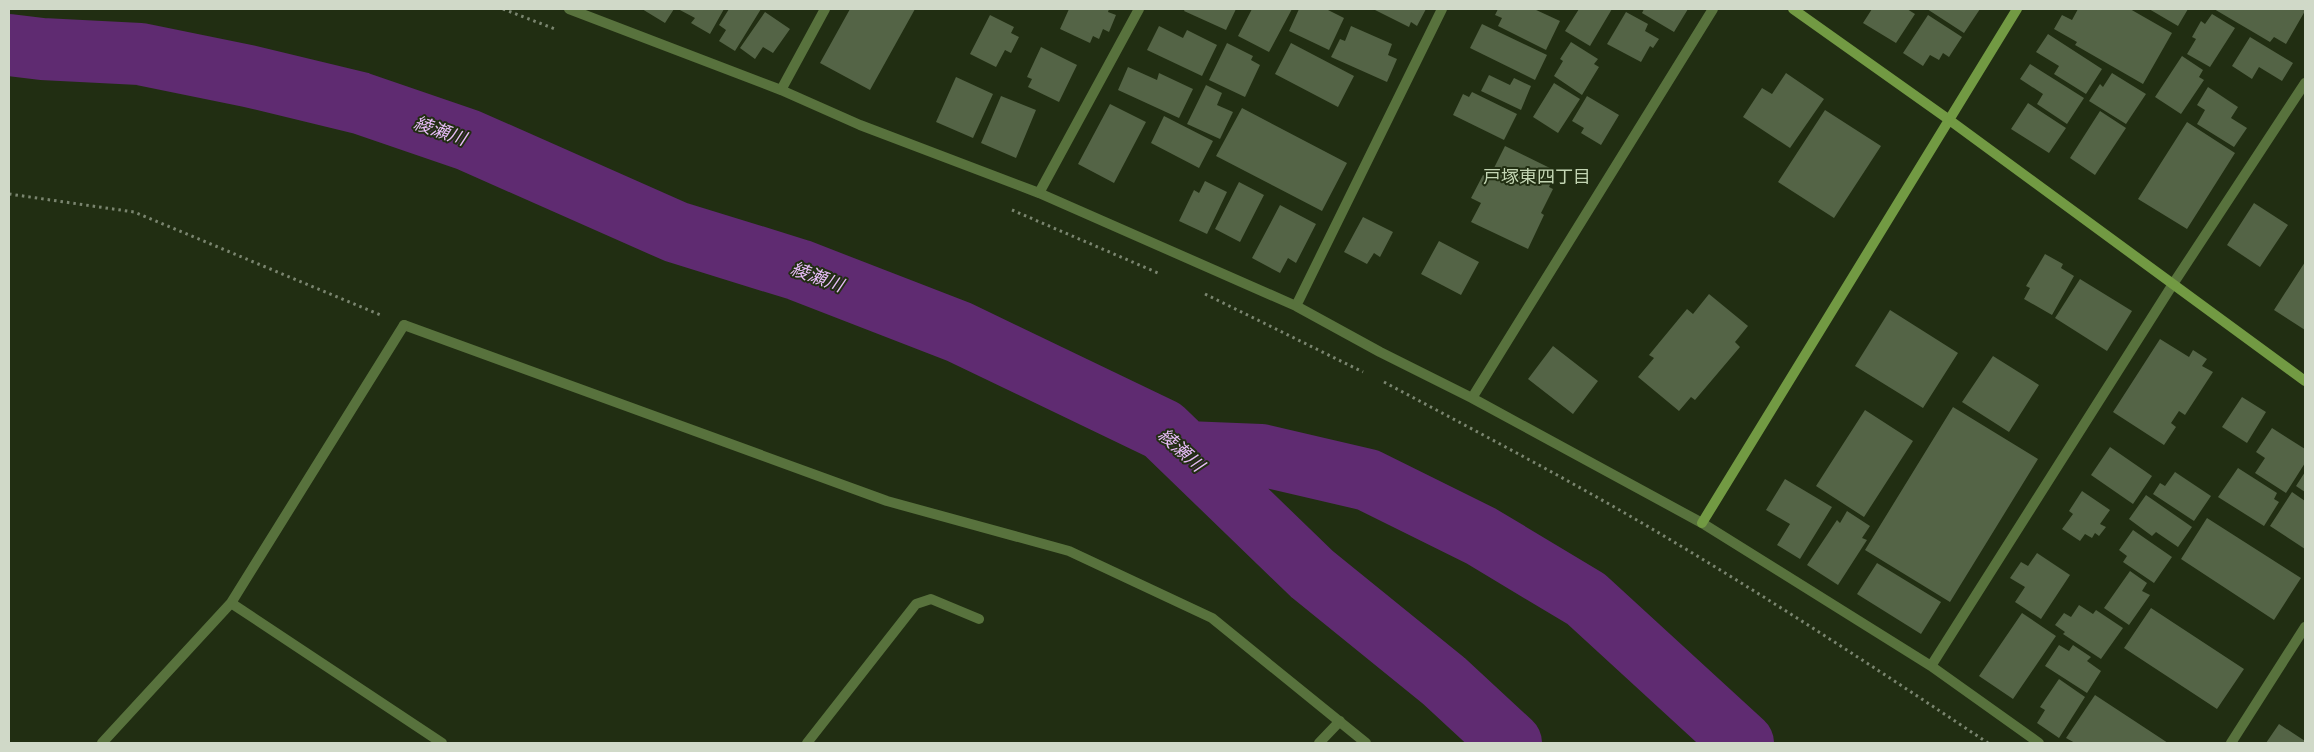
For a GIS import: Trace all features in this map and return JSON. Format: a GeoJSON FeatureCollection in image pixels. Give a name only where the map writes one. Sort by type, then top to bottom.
{"type":"FeatureCollection","features":[{"type":"Feature","properties":{"kind":"street"},"geometry":{"type":"LineString","coordinates":[[569,9],[781,90],[860,125],[1039,193],[1296,306],[1380,352],[1472,398],[1702,523],[1931,666],[2039,743]]}},
{"type":"Feature","properties":{"kind":"street"},"geometry":{"type":"LineString","coordinates":[[781,90],[825,9]]}},
{"type":"Feature","properties":{"kind":"street"},"geometry":{"type":"LineString","coordinates":[[1039,193],[1138,9]]}},
{"type":"Feature","properties":{"kind":"street"},"geometry":{"type":"LineString","coordinates":[[1296,306],[1442,9]]}},
{"type":"Feature","properties":{"kind":"street"},"geometry":{"type":"LineString","coordinates":[[1472,398],[1714,9]]}},
{"type":"Feature","properties":{"kind":"street"},"geometry":{"type":"LineString","coordinates":[[1793,9],[1948,119],[2305,381]]}},
{"type":"Feature","properties":{"kind":"street"},"geometry":{"type":"LineString","coordinates":[[1702,523],[2017,9]]}},
{"type":"Feature","properties":{"kind":"street"},"geometry":{"type":"LineString","coordinates":[[1931,666],[2173,284],[2305,83]]}},
{"type":"Feature","properties":{"kind":"street"},"geometry":{"type":"LineString","coordinates":[[102,743],[231,603],[404,325],[887,501],[1069,551],[1212,618],[1366,743]]}},
{"type":"Feature","properties":{"kind":"street"},"geometry":{"type":"LineString","coordinates":[[807,743],[916,604],[931,599],[979,619]]}},
{"type":"Feature","properties":{"kind":"street"},"geometry":{"type":"LineString","coordinates":[[231,603],[442,743]]}},
{"type":"Feature","properties":{"kind":"street"},"geometry":{"type":"LineString","coordinates":[[2231,743],[2305,626]]}},
{"type":"Feature","properties":{"kind":"street"},"geometry":{"type":"LineString","coordinates":[[1319,743],[1340,721]]}},
{"type":"Feature","properties":{"kind":"path"},"geometry":{"type":"LineString","coordinates":[[503,9],[562,31]]}},
{"type":"Feature","properties":{"kind":"path"},"geometry":{"type":"LineString","coordinates":[[9,194],[134,212],[404,325]]}},
{"type":"Feature","properties":{"kind":"path"},"geometry":{"type":"LineString","coordinates":[[1010,210],[1166,277]]}},
{"type":"Feature","properties":{"kind":"path"},"geometry":{"type":"LineString","coordinates":[[1202,293],[1372,376]]}},
{"type":"Feature","properties":{"kind":"path"},"geometry":{"type":"LineString","coordinates":[[1381,381],[1527,459],[1678,544],[1857,655],[1988,743]]}},
{"type":"Feature","properties":{"kind":"building"},"geometry":{"type":"Polygon","coordinates":[[[642,9],[674,9],[665,23],[642,9]]]}},
{"type":"Feature","properties":{"kind":"building"},"geometry":{"type":"Polygon","coordinates":[[[678,9],[724,9],[710,34],[691,23],[695,18],[678,9]]]}},
{"type":"Feature","properties":{"kind":"building"},"geometry":{"type":"Polygon","coordinates":[[[729,9],[761,9],[735,51],[719,41],[726,30],[719,25],[729,9]]]}},
{"type":"Feature","properties":{"kind":"building"},"geometry":{"type":"Polygon","coordinates":[[[850,9],[915,9],[870,90],[820,63],[850,9]]]}},
{"type":"Feature","properties":{"kind":"building"},"geometry":{"type":"Polygon","coordinates":[[[1069,9],[1109,9],[1108,12],[1116,15],[1109,32],[1103,29],[1099,39],[1093,36],[1090,43],[1060,29],[1069,9]]]}},
{"type":"Feature","properties":{"kind":"building"},"geometry":{"type":"Polygon","coordinates":[[[1185,9],[1236,9],[1226,30],[1184,11],[1185,9]]]}},
{"type":"Feature","properties":{"kind":"building"},"geometry":{"type":"Polygon","coordinates":[[[1252,9],[1292,9],[1269,52],[1238,36],[1252,9]]]}},
{"type":"Feature","properties":{"kind":"building"},"geometry":{"type":"Polygon","coordinates":[[[1299,9],[1326,9],[1344,18],[1329,50],[1289,31],[1299,9]]]}},
{"type":"Feature","properties":{"kind":"building"},"geometry":{"type":"Polygon","coordinates":[[[1373,9],[1426,9],[1417,26],[1411,22],[1409,27],[1373,9]]]}},
{"type":"Feature","properties":{"kind":"building"},"geometry":{"type":"Polygon","coordinates":[[[1498,9],[1534,9],[1560,21],[1546,50],[1498,26],[1502,18],[1495,15],[1498,9]]]}},
{"type":"Feature","properties":{"kind":"building"},"geometry":{"type":"Polygon","coordinates":[[[1579,9],[1612,9],[1590,46],[1565,31],[1579,9]]]}},
{"type":"Feature","properties":{"kind":"building"},"geometry":{"type":"Polygon","coordinates":[[[1644,9],[1688,9],[1674,32],[1642,13],[1644,9]]]}},
{"type":"Feature","properties":{"kind":"building"},"geometry":{"type":"Polygon","coordinates":[[[1872,9],[1907,9],[1915,14],[1896,43],[1863,23],[1872,9]]]}},
{"type":"Feature","properties":{"kind":"building"},"geometry":{"type":"Polygon","coordinates":[[[1927,9],[1980,9],[1964,33],[1927,9]]]}},
{"type":"Feature","properties":{"kind":"building"},"geometry":{"type":"Polygon","coordinates":[[[2078,9],[2130,9],[2172,33],[2143,84],[2075,45],[2077,42],[2054,29],[2062,15],[2072,20],[2078,9]]]}},
{"type":"Feature","properties":{"kind":"building"},"geometry":{"type":"Polygon","coordinates":[[[2149,9],[2188,9],[2178,26],[2149,9]]]}},
{"type":"Feature","properties":{"kind":"building"},"geometry":{"type":"Polygon","coordinates":[[[2214,9],[2305,9],[2305,11],[2286,44],[2274,37],[2270,42],[2214,9]]]}},
{"type":"Feature","properties":{"kind":"building"},"geometry":{"type":"Polygon","coordinates":[[[765,12],[790,29],[773,53],[763,47],[755,59],[740,48],[765,12]]]}},
{"type":"Feature","properties":{"kind":"building"},"geometry":{"type":"Polygon","coordinates":[[[1626,12],[1648,24],[1645,31],[1659,39],[1653,48],[1650,46],[1641,62],[1607,44],[1626,12]]]}},
{"type":"Feature","properties":{"kind":"building"},"geometry":{"type":"Polygon","coordinates":[[[2212,14],[2235,28],[2210,67],[2187,54],[2196,39],[2192,37],[2201,21],[2205,24],[2212,14]]]}},
{"type":"Feature","properties":{"kind":"building"},"geometry":{"type":"Polygon","coordinates":[[[990,15],[1014,27],[1011,33],[1019,37],[1011,53],[1005,50],[996,67],[970,54],[990,15]]]}},
{"type":"Feature","properties":{"kind":"building"},"geometry":{"type":"Polygon","coordinates":[[[1928,15],[1962,37],[1949,57],[1943,53],[1939,60],[1930,55],[1923,66],[1903,53],[1928,15]]]}},
{"type":"Feature","properties":{"kind":"building"},"geometry":{"type":"Polygon","coordinates":[[[1482,24],[1547,55],[1535,80],[1470,48],[1482,24]]]}},
{"type":"Feature","properties":{"kind":"building"},"geometry":{"type":"Polygon","coordinates":[[[1159,26],[1183,38],[1187,30],[1217,45],[1202,76],[1147,50],[1159,26]]]}},
{"type":"Feature","properties":{"kind":"building"},"geometry":{"type":"Polygon","coordinates":[[[1351,26],[1392,44],[1388,55],[1397,59],[1387,82],[1331,57],[1340,39],[1345,41],[1351,26]]]}},
{"type":"Feature","properties":{"kind":"building"},"geometry":{"type":"Polygon","coordinates":[[[2048,34],[2102,69],[2086,94],[2054,74],[2059,66],[2036,52],[2048,34]]]}},
{"type":"Feature","properties":{"kind":"building"},"geometry":{"type":"Polygon","coordinates":[[[2250,37],[2293,63],[2282,81],[2259,67],[2252,79],[2232,66],[2250,37]]]}},
{"type":"Feature","properties":{"kind":"building"},"geometry":{"type":"Polygon","coordinates":[[[1571,42],[1598,59],[1594,64],[1599,67],[1582,95],[1554,76],[1563,61],[1560,59],[1571,42]]]}},
{"type":"Feature","properties":{"kind":"building"},"geometry":{"type":"Polygon","coordinates":[[[1227,43],[1253,56],[1251,60],[1260,65],[1245,97],[1209,80],[1227,43]]]}},
{"type":"Feature","properties":{"kind":"building"},"geometry":{"type":"Polygon","coordinates":[[[1291,43],[1354,76],[1338,107],[1275,74],[1291,43]]]}},
{"type":"Feature","properties":{"kind":"building"},"geometry":{"type":"Polygon","coordinates":[[[1041,47],[1077,65],[1059,102],[1028,87],[1032,79],[1027,77],[1041,47]]]}},
{"type":"Feature","properties":{"kind":"building"},"geometry":{"type":"Polygon","coordinates":[[[2182,56],[2203,70],[2199,77],[2204,80],[2181,114],[2155,97],[2182,56]]]}},
{"type":"Feature","properties":{"kind":"building"},"geometry":{"type":"Polygon","coordinates":[[[2030,64],[2084,98],[2067,124],[2037,104],[2043,94],[2020,79],[2030,64]]]}},
{"type":"Feature","properties":{"kind":"building"},"geometry":{"type":"Polygon","coordinates":[[[1128,67],[1157,80],[1159,73],[1193,89],[1179,118],[1118,90],[1128,67]]]}},
{"type":"Feature","properties":{"kind":"building"},"geometry":{"type":"Polygon","coordinates":[[[1786,73],[1824,99],[1790,148],[1743,117],[1762,88],[1772,94],[1786,73]]]}},
{"type":"Feature","properties":{"kind":"building"},"geometry":{"type":"Polygon","coordinates":[[[2112,73],[2146,94],[2126,124],[2089,101],[2100,84],[2103,87],[2112,73]]]}},
{"type":"Feature","properties":{"kind":"building"},"geometry":{"type":"Polygon","coordinates":[[[1489,75],[1510,85],[1514,78],[1531,86],[1521,110],[1481,91],[1489,75]]]}},
{"type":"Feature","properties":{"kind":"building"},"geometry":{"type":"Polygon","coordinates":[[[956,77],[993,94],[973,138],[936,122],[956,77]]]}},
{"type":"Feature","properties":{"kind":"building"},"geometry":{"type":"Polygon","coordinates":[[[1554,83],[1580,99],[1558,133],[1533,117],[1554,83]]]}},
{"type":"Feature","properties":{"kind":"building"},"geometry":{"type":"Polygon","coordinates":[[[1206,85],[1222,93],[1217,105],[1233,112],[1220,139],[1187,124],[1206,85]]]}},
{"type":"Feature","properties":{"kind":"building"},"geometry":{"type":"Polygon","coordinates":[[[2208,87],[2238,107],[2231,118],[2247,128],[2234,147],[2197,124],[2205,110],[2197,105],[2208,87]]]}},
{"type":"Feature","properties":{"kind":"building"},"geometry":{"type":"Polygon","coordinates":[[[1472,92],[1517,114],[1504,140],[1453,115],[1463,94],[1469,97],[1472,92]]]}},
{"type":"Feature","properties":{"kind":"building"},"geometry":{"type":"Polygon","coordinates":[[[1001,96],[1036,110],[1016,158],[981,143],[1001,96]]]}},
{"type":"Feature","properties":{"kind":"building"},"geometry":{"type":"Polygon","coordinates":[[[1587,96],[1619,115],[1601,145],[1581,133],[1584,128],[1572,121],[1587,96]]]}},
{"type":"Feature","properties":{"kind":"building"},"geometry":{"type":"Polygon","coordinates":[[[2028,103],[2066,128],[2049,153],[2011,129],[2028,103]]]}},
{"type":"Feature","properties":{"kind":"building"},"geometry":{"type":"Polygon","coordinates":[[[1110,104],[1146,122],[1114,183],[1078,164],[1110,104]]]}},
{"type":"Feature","properties":{"kind":"building"},"geometry":{"type":"Polygon","coordinates":[[[1242,108],[1347,163],[1322,211],[1216,156],[1242,108]]]}},
{"type":"Feature","properties":{"kind":"building"},"geometry":{"type":"Polygon","coordinates":[[[1825,110],[1881,146],[1834,218],[1778,182],[1825,110]]]}},
{"type":"Feature","properties":{"kind":"building"},"geometry":{"type":"Polygon","coordinates":[[[2100,111],[2126,128],[2095,175],[2070,158],[2100,111]]]}},
{"type":"Feature","properties":{"kind":"building"},"geometry":{"type":"Polygon","coordinates":[[[1164,116],[1213,141],[1199,168],[1151,143],[1164,116]]]}},
{"type":"Feature","properties":{"kind":"building"},"geometry":{"type":"Polygon","coordinates":[[[2187,122],[2235,153],[2187,229],[2138,199],[2187,122]]]}},
{"type":"Feature","properties":{"kind":"building"},"geometry":{"type":"Polygon","coordinates":[[[1505,146],[1556,171],[1549,187],[1553,189],[1541,213],[1544,215],[1528,249],[1471,222],[1481,203],[1471,198],[1483,175],[1489,178],[1505,146]]]}},
{"type":"Feature","properties":{"kind":"building"},"geometry":{"type":"Polygon","coordinates":[[[1205,181],[1227,192],[1207,234],[1179,221],[1194,190],[1199,193],[1205,181]]]}},
{"type":"Feature","properties":{"kind":"building"},"geometry":{"type":"Polygon","coordinates":[[[1239,182],[1264,195],[1240,242],[1215,229],[1239,182]]]}},
{"type":"Feature","properties":{"kind":"building"},"geometry":{"type":"Polygon","coordinates":[[[2254,203],[2288,225],[2260,267],[2227,245],[2254,203]]]}},
{"type":"Feature","properties":{"kind":"building"},"geometry":{"type":"Polygon","coordinates":[[[1280,205],[1316,224],[1296,263],[1288,258],[1280,273],[1252,258],[1280,205]]]}},
{"type":"Feature","properties":{"kind":"building"},"geometry":{"type":"Polygon","coordinates":[[[1363,217],[1393,232],[1380,257],[1374,253],[1367,264],[1344,252],[1363,217]]]}},
{"type":"Feature","properties":{"kind":"building"},"geometry":{"type":"Polygon","coordinates":[[[1439,241],[1479,262],[1461,295],[1421,274],[1439,241]]]}},
{"type":"Feature","properties":{"kind":"building"},"geometry":{"type":"Polygon","coordinates":[[[2045,254],[2063,264],[2061,268],[2074,276],[2052,315],[2024,299],[2030,288],[2026,286],[2045,254]]]}},
{"type":"Feature","properties":{"kind":"building"},"geometry":{"type":"Polygon","coordinates":[[[2305,262],[2305,330],[2274,310],[2305,262]]]}},
{"type":"Feature","properties":{"kind":"building"},"geometry":{"type":"Polygon","coordinates":[[[2080,279],[2132,311],[2107,351],[2055,318],[2080,279]]]}},
{"type":"Feature","properties":{"kind":"building"},"geometry":{"type":"Polygon","coordinates":[[[1709,294],[1748,326],[1735,342],[1740,347],[1695,400],[1691,397],[1679,411],[1638,377],[1654,358],[1649,355],[1687,309],[1693,314],[1709,294]]]}},
{"type":"Feature","properties":{"kind":"building"},"geometry":{"type":"Polygon","coordinates":[[[1890,310],[1958,353],[1923,408],[1855,366],[1890,310]]]}},
{"type":"Feature","properties":{"kind":"building"},"geometry":{"type":"Polygon","coordinates":[[[2160,339],[2189,357],[2193,350],[2207,359],[2202,366],[2213,372],[2185,415],[2179,411],[2171,423],[2176,427],[2164,445],[2113,412],[2160,339]]]}},
{"type":"Feature","properties":{"kind":"building"},"geometry":{"type":"Polygon","coordinates":[[[1553,346],[1598,381],[1573,414],[1528,379],[1553,346]]]}},
{"type":"Feature","properties":{"kind":"building"},"geometry":{"type":"Polygon","coordinates":[[[1993,356],[2039,385],[2009,432],[1962,402],[1993,356]]]}},
{"type":"Feature","properties":{"kind":"building"},"geometry":{"type":"Polygon","coordinates":[[[2242,397],[2266,412],[2247,443],[2222,427],[2242,397]]]}},
{"type":"Feature","properties":{"kind":"building"},"geometry":{"type":"Polygon","coordinates":[[[1953,407],[2038,459],[1950,602],[1865,550],[1953,407]]]}},
{"type":"Feature","properties":{"kind":"building"},"geometry":{"type":"Polygon","coordinates":[[[1865,410],[1913,441],[1864,517],[1816,486],[1865,410]]]}},
{"type":"Feature","properties":{"kind":"building"},"geometry":{"type":"Polygon","coordinates":[[[2272,428],[2305,449],[2305,463],[2286,493],[2255,473],[2265,458],[2256,452],[2272,428]]]}},
{"type":"Feature","properties":{"kind":"building"},"geometry":{"type":"Polygon","coordinates":[[[2110,447],[2152,476],[2133,504],[2091,475],[2110,447]]]}},
{"type":"Feature","properties":{"kind":"building"},"geometry":{"type":"Polygon","coordinates":[[[2238,468],[2277,493],[2274,499],[2279,502],[2264,526],[2218,497],[2238,468]]]}},
{"type":"Feature","properties":{"kind":"building"},"geometry":{"type":"Polygon","coordinates":[[[2175,472],[2211,496],[2194,521],[2153,494],[2160,483],[2165,486],[2175,472]]]}},
{"type":"Feature","properties":{"kind":"building"},"geometry":{"type":"Polygon","coordinates":[[[2305,472],[2305,492],[2296,486],[2305,472]]]}},
{"type":"Feature","properties":{"kind":"building"},"geometry":{"type":"Polygon","coordinates":[[[1785,479],[1832,507],[1800,559],[1777,545],[1790,524],[1766,510],[1785,479]]]}},
{"type":"Feature","properties":{"kind":"building"},"geometry":{"type":"Polygon","coordinates":[[[2082,491],[2110,510],[2100,524],[2106,527],[2099,536],[2095,533],[2092,538],[2085,534],[2080,541],[2062,529],[2073,514],[2069,511],[2082,491]]]}},
{"type":"Feature","properties":{"kind":"building"},"geometry":{"type":"Polygon","coordinates":[[[2292,492],[2305,501],[2305,549],[2270,526],[2292,492]]]}},
{"type":"Feature","properties":{"kind":"building"},"geometry":{"type":"Polygon","coordinates":[[[2146,495],[2192,527],[2178,547],[2156,532],[2152,536],[2129,519],[2146,495]]]}},
{"type":"Feature","properties":{"kind":"building"},"geometry":{"type":"Polygon","coordinates":[[[1847,511],[1870,526],[1862,538],[1867,540],[1838,585],[1807,565],[1837,520],[1840,523],[1847,511]]]}},
{"type":"Feature","properties":{"kind":"building"},"geometry":{"type":"Polygon","coordinates":[[[2207,518],[2301,578],[2274,620],[2181,559],[2207,518]]]}},
{"type":"Feature","properties":{"kind":"building"},"geometry":{"type":"Polygon","coordinates":[[[2133,530],[2172,557],[2154,583],[2123,562],[2127,556],[2119,550],[2133,530]]]}},
{"type":"Feature","properties":{"kind":"building"},"geometry":{"type":"Polygon","coordinates":[[[2037,553],[2070,575],[2041,619],[2015,602],[2025,587],[2010,578],[2021,562],[2028,566],[2037,553]]]}},
{"type":"Feature","properties":{"kind":"building"},"geometry":{"type":"Polygon","coordinates":[[[1877,563],[1941,602],[1921,634],[1857,594],[1877,563]]]}},
{"type":"Feature","properties":{"kind":"building"},"geometry":{"type":"Polygon","coordinates":[[[2130,571],[2147,583],[2142,591],[2150,595],[2129,625],[2104,608],[2130,571]]]}},
{"type":"Feature","properties":{"kind":"building"},"geometry":{"type":"Polygon","coordinates":[[[2079,605],[2093,614],[2096,610],[2123,628],[2101,659],[2063,634],[2065,632],[2055,625],[2064,613],[2071,617],[2079,605]]]}},
{"type":"Feature","properties":{"kind":"building"},"geometry":{"type":"Polygon","coordinates":[[[2151,608],[2244,669],[2217,709],[2124,648],[2151,608]]]}},
{"type":"Feature","properties":{"kind":"building"},"geometry":{"type":"Polygon","coordinates":[[[2022,613],[2056,636],[2013,699],[1979,676],[2022,613]]]}},
{"type":"Feature","properties":{"kind":"building"},"geometry":{"type":"Polygon","coordinates":[[[2059,645],[2069,651],[2073,645],[2091,657],[2087,661],[2101,671],[2087,693],[2045,666],[2059,645]]]}},
{"type":"Feature","properties":{"kind":"building"},"geometry":{"type":"Polygon","coordinates":[[[2059,679],[2085,697],[2059,738],[2037,723],[2045,710],[2040,707],[2059,679]]]}},
{"type":"Feature","properties":{"kind":"building"},"geometry":{"type":"Polygon","coordinates":[[[2095,695],[2168,743],[2075,743],[2066,738],[2095,695]]]}},
{"type":"Feature","properties":{"kind":"building"},"geometry":{"type":"Polygon","coordinates":[[[2279,724],[2305,741],[2305,743],[2266,743],[2279,724]]]}},
{"type":"Feature","properties":{"kind":"waterway","name":"綾瀬川"},"geometry":{"type":"LineString","coordinates":[[9,45],[42,49],[140,54],[248,76],[360,103],[468,140],[676,232],[799,270],[959,332],[1163,430],[1312,574],[1444,681],[1511,743]]}},
{"type":"Feature","properties":{"kind":"waterway"},"geometry":{"type":"LineString","coordinates":[[1186,452],[1261,455],[1368,480],[1481,536],[1586,599],[1743,743]]}},
{"type":"Feature","properties":{"kind":"district","name":"戸塚東四丁目"},"geometry":{"type":"Point","coordinates":[1537,177]}}]}
